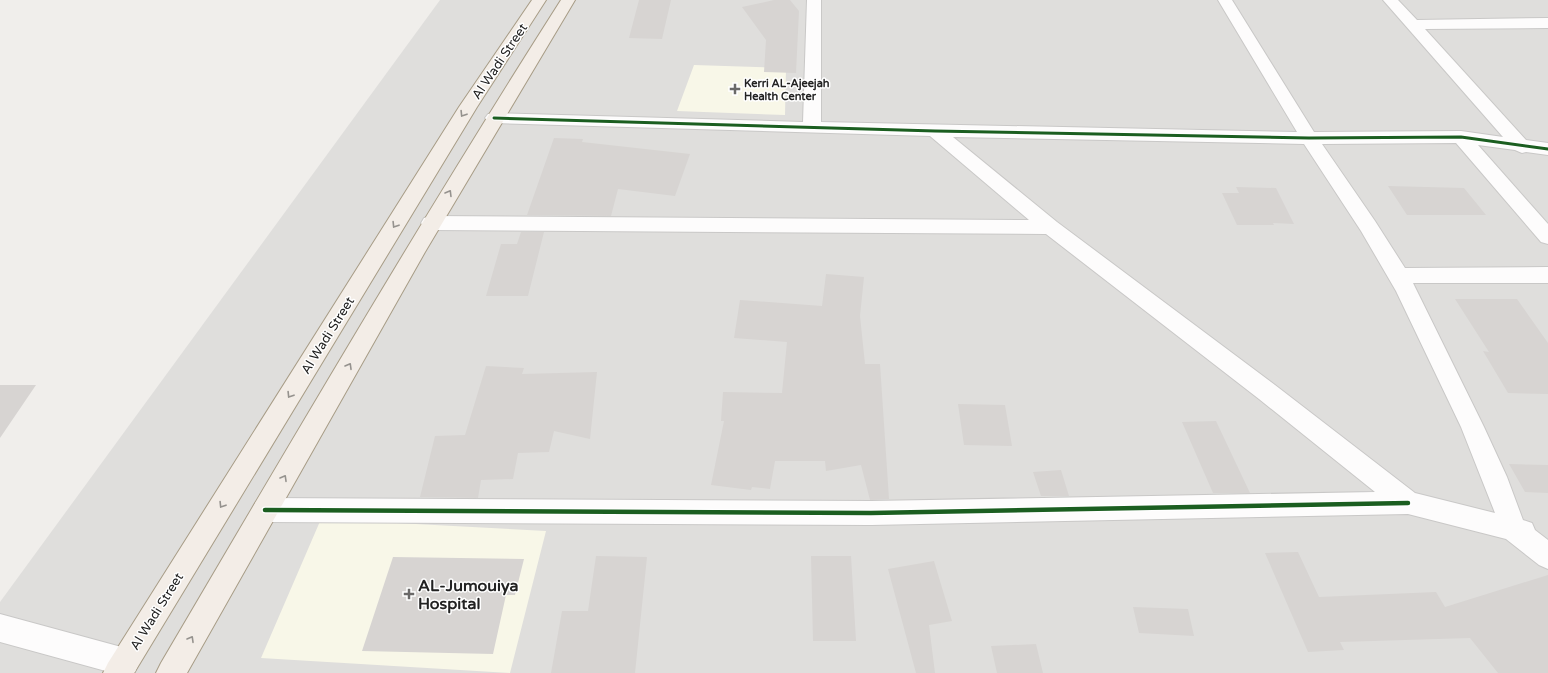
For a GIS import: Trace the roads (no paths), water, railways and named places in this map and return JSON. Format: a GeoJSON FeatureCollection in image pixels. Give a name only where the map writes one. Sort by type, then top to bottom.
{"type":"FeatureCollection","features":[{"type":"Feature","properties":{"kind":"main road","name":"Al Wadi Street"},"geometry":{"type":"LineString","coordinates":[[121,668],[468,107],[539,0]]}},
{"type":"Feature","properties":{"kind":"main road","name":"Al Wadi Street"},"geometry":{"type":"LineString","coordinates":[[171,673],[431,222],[568,0]]}},
{"type":"Feature","properties":{"kind":"street"},"geometry":{"type":"LineString","coordinates":[[812,127],[814,0]]}},
{"type":"Feature","properties":{"kind":"street"},"geometry":{"type":"LineString","coordinates":[[1225,0],[1309,138],[1368,226],[1399,276],[1422,320],[1483,450],[1502,496],[1512,529],[1548,556]]}},
{"type":"Feature","properties":{"kind":"street"},"geometry":{"type":"LineString","coordinates":[[1390,0],[1522,147]]}},
{"type":"Feature","properties":{"kind":"street"},"geometry":{"type":"LineString","coordinates":[[1412,25],[1548,23]]}},
{"type":"Feature","properties":{"kind":"street"},"geometry":{"type":"LineString","coordinates":[[494,118],[935,131],[1309,138],[1461,138],[1522,147],[1548,149]]}},
{"type":"Feature","properties":{"kind":"street"},"geometry":{"type":"LineString","coordinates":[[935,131],[1050,227],[1267,392],[1408,503]]}},
{"type":"Feature","properties":{"kind":"street"},"geometry":{"type":"LineString","coordinates":[[1461,138],[1548,237]]}},
{"type":"Feature","properties":{"kind":"street"},"geometry":{"type":"LineString","coordinates":[[431,222],[1050,227]]}},
{"type":"Feature","properties":{"kind":"street"},"geometry":{"type":"LineString","coordinates":[[1399,276],[1548,275]]}},
{"type":"Feature","properties":{"kind":"street"},"geometry":{"type":"LineString","coordinates":[[265,510],[871,514],[1408,503],[1548,538]]}},
{"type":"Feature","properties":{"kind":"street"},"geometry":{"type":"LineString","coordinates":[[0,628],[121,668]]}},
{"type":"Feature","properties":{"kind":"place","name":"Kerri AL-Ajeejah Health Center"},"geometry":{"type":"Point","coordinates":[735,89]}},
{"type":"Feature","properties":{"kind":"place","name":"AL-Jumouiya Hospital"},"geometry":{"type":"Point","coordinates":[409,594]}}]}
